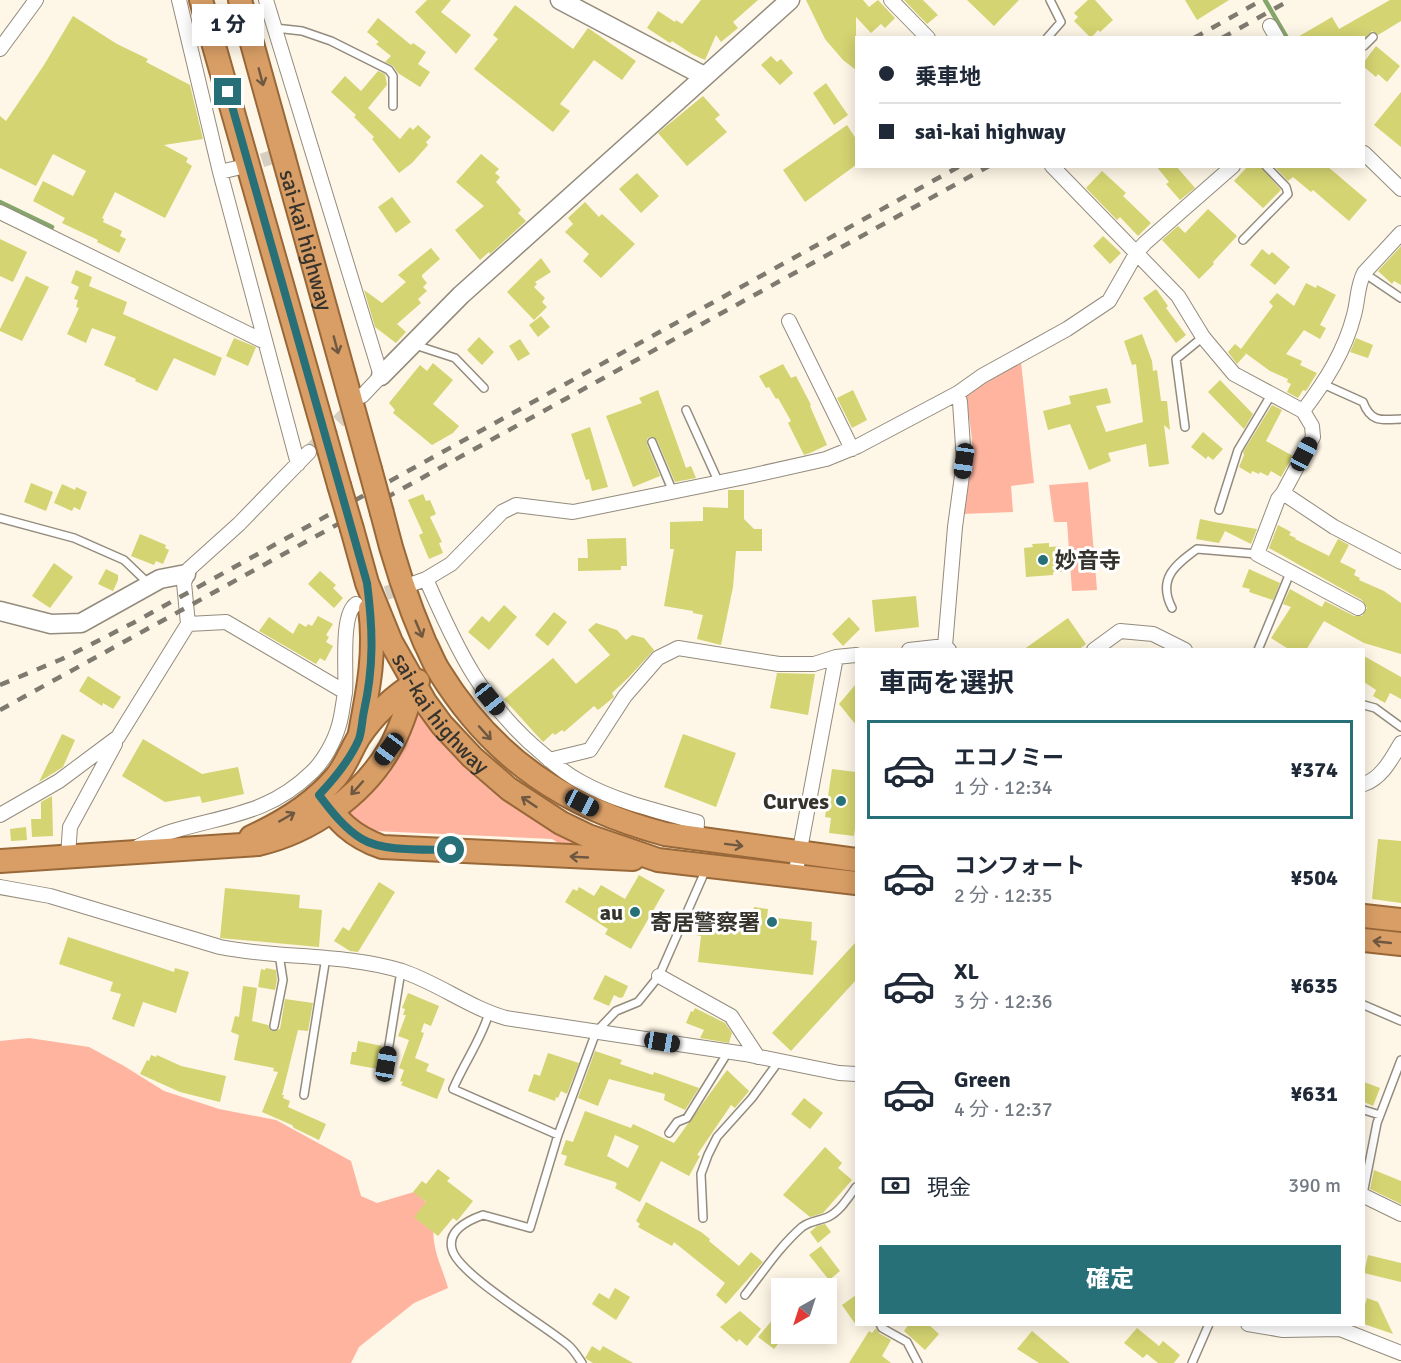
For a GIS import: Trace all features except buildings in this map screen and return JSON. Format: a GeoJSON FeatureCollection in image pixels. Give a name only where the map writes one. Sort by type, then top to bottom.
{"type":"FeatureCollection","features":[{"type":"Feature","properties":{"kind":"highway","name":"sai-kai highway"},"geometry":{"type":"LineString","coordinates":[[201,0],[367,583],[391,642],[424,702],[441,725],[472,758],[509,789],[561,823],[588,836],[658,861],[855,883]]}},
{"type":"Feature","properties":{"kind":"highway","name":"sai-kai highway"},"geometry":{"type":"LineString","coordinates":[[240,0],[395,563],[417,623],[438,670],[484,733],[505,754],[531,774],[596,811],[639,817],[696,840],[855,860]]}},
{"type":"Feature","properties":{"kind":"highway"},"geometry":{"type":"LineString","coordinates":[[359,738],[370,686],[372,660],[371,615],[367,583]]}},
{"type":"Feature","properties":{"kind":"highway"},"geometry":{"type":"LineString","coordinates":[[0,861],[258,844],[298,831],[325,804],[359,738],[385,705],[399,693],[438,670]]}},
{"type":"Feature","properties":{"kind":"highway"},"geometry":{"type":"LineString","coordinates":[[325,804],[349,797],[389,749],[415,683]]}},
{"type":"Feature","properties":{"kind":"highway"},"geometry":{"type":"LineString","coordinates":[[325,804],[363,840],[382,847],[658,861]]}},
{"type":"Feature","properties":{"kind":"highway"},"geometry":{"type":"LineString","coordinates":[[1365,916],[1401,920]]}},
{"type":"Feature","properties":{"kind":"highway"},"geometry":{"type":"LineString","coordinates":[[1365,940],[1401,944]]}},
{"type":"Feature","properties":{"kind":"street"},"geometry":{"type":"LineString","coordinates":[[0,49],[36,0]]}},
{"type":"Feature","properties":{"kind":"street"},"geometry":{"type":"LineString","coordinates":[[180,0],[220,172],[298,464]]}},
{"type":"Feature","properties":{"kind":"street"},"geometry":{"type":"LineString","coordinates":[[560,0],[704,76]]}},
{"type":"Feature","properties":{"kind":"street"},"geometry":{"type":"LineString","coordinates":[[362,396],[461,295],[790,0]]}},
{"type":"Feature","properties":{"kind":"street"},"geometry":{"type":"LineString","coordinates":[[891,0],[926,36]]}},
{"type":"Feature","properties":{"kind":"street"},"geometry":{"type":"LineString","coordinates":[[268,7],[303,147],[381,376]]}},
{"type":"Feature","properties":{"kind":"street"},"geometry":{"type":"LineString","coordinates":[[1365,154],[1401,189]]}},
{"type":"Feature","properties":{"kind":"street"},"geometry":{"type":"LineString","coordinates":[[220,172],[237,168]]}},
{"type":"Feature","properties":{"kind":"street"},"geometry":{"type":"LineString","coordinates":[[1054,168],[1178,296],[1203,337],[1234,374],[1303,411],[1312,426],[1313,437],[1278,499],[1257,554],[1358,608]]}},
{"type":"Feature","properties":{"kind":"street"},"geometry":{"type":"LineString","coordinates":[[412,584],[452,564],[502,512],[516,505],[573,512],[826,459],[852,449],[958,393],[982,376],[1067,329],[1109,301],[1137,252],[1225,169]]}},
{"type":"Feature","properties":{"kind":"street"},"geometry":{"type":"LineString","coordinates":[[0,212],[265,342]]}},
{"type":"Feature","properties":{"kind":"street"},"geometry":{"type":"LineString","coordinates":[[1303,411],[1336,363],[1354,315],[1360,281],[1364,273],[1401,233]]}},
{"type":"Feature","properties":{"kind":"street"},"geometry":{"type":"LineString","coordinates":[[789,321],[852,449]]}},
{"type":"Feature","properties":{"kind":"street"},"geometry":{"type":"LineString","coordinates":[[947,648],[955,527],[964,461],[958,393]]}},
{"type":"Feature","properties":{"kind":"street"},"geometry":{"type":"LineString","coordinates":[[68,856],[70,826],[118,737],[188,624],[184,583],[186,574],[193,564],[239,524],[309,452]]}},
{"type":"Feature","properties":{"kind":"street"},"geometry":{"type":"LineString","coordinates":[[1283,493],[1334,527],[1401,562]]}},
{"type":"Feature","properties":{"kind":"street"},"geometry":{"type":"LineString","coordinates":[[0,611],[51,624],[81,623],[160,579],[186,574]]}},
{"type":"Feature","properties":{"kind":"street"},"geometry":{"type":"LineString","coordinates":[[426,579],[452,639],[475,680],[520,736],[579,781],[611,796],[639,817]]}},
{"type":"Feature","properties":{"kind":"street"},"geometry":{"type":"LineString","coordinates":[[125,852],[168,832],[235,817],[265,805],[296,787],[323,760],[339,726],[345,692],[346,636],[350,611],[357,604]]}},
{"type":"Feature","properties":{"kind":"street"},"geometry":{"type":"LineString","coordinates":[[188,624],[226,622],[345,692]]}},
{"type":"Feature","properties":{"kind":"street"},"geometry":{"type":"LineString","coordinates":[[1097,648],[1120,631],[1153,634],[1181,648]]}},
{"type":"Feature","properties":{"kind":"street"},"geometry":{"type":"LineString","coordinates":[[549,760],[590,750],[625,696],[658,658],[678,648],[779,664],[814,664],[836,657],[855,655]]}},
{"type":"Feature","properties":{"kind":"street"},"geometry":{"type":"LineString","coordinates":[[795,876],[836,657]]}},
{"type":"Feature","properties":{"kind":"street"},"geometry":{"type":"LineString","coordinates":[[0,815],[59,781],[118,737]]}},
{"type":"Feature","properties":{"kind":"street"},"geometry":{"type":"LineString","coordinates":[[1365,783],[1372,781],[1390,762],[1401,743]]}},
{"type":"Feature","properties":{"kind":"street"},"geometry":{"type":"LineString","coordinates":[[0,887],[50,896],[243,952],[326,957],[401,971],[449,991],[489,1013],[506,1018],[855,1074]]}},
{"type":"Feature","properties":{"kind":"street"},"geometry":{"type":"LineString","coordinates":[[659,976],[730,1016],[758,1057]]}},
{"type":"Feature","properties":{"kind":"street"},"geometry":{"type":"LineString","coordinates":[[1365,1196],[1401,1214]]}},
{"type":"Feature","properties":{"kind":"street"},"geometry":{"type":"LineString","coordinates":[[1260,1326],[1283,1330],[1340,1329],[1401,1353]]}},
{"type":"Feature","properties":{"kind":"lane"},"geometry":{"type":"LineString","coordinates":[[268,7],[277,0]]}},
{"type":"Feature","properties":{"kind":"lane"},"geometry":{"type":"LineString","coordinates":[[1049,36],[1061,22],[1050,0]]}},
{"type":"Feature","properties":{"kind":"lane"},"geometry":{"type":"LineString","coordinates":[[275,28],[302,30],[331,41],[389,70],[393,76],[393,106]]}},
{"type":"Feature","properties":{"kind":"lane"},"geometry":{"type":"LineString","coordinates":[[1365,45],[1373,37]]}},
{"type":"Feature","properties":{"kind":"lane"},"geometry":{"type":"LineString","coordinates":[[1243,240],[1288,194],[1286,186],[1268,168]]}},
{"type":"Feature","properties":{"kind":"lane"},"geometry":{"type":"LineString","coordinates":[[1364,273],[1401,298]]}},
{"type":"Feature","properties":{"kind":"lane"},"geometry":{"type":"LineString","coordinates":[[1185,427],[1176,359],[1203,337]]}},
{"type":"Feature","properties":{"kind":"lane"},"geometry":{"type":"LineString","coordinates":[[413,344],[455,358],[484,388]]}},
{"type":"Feature","properties":{"kind":"lane"},"geometry":{"type":"LineString","coordinates":[[1323,384],[1364,402],[1368,414],[1376,419],[1401,419]]}},
{"type":"Feature","properties":{"kind":"lane"},"geometry":{"type":"LineString","coordinates":[[1220,510],[1238,450],[1271,395]]}},
{"type":"Feature","properties":{"kind":"lane"},"geometry":{"type":"LineString","coordinates":[[686,410],[719,483]]}},
{"type":"Feature","properties":{"kind":"lane"},"geometry":{"type":"LineString","coordinates":[[652,442],[673,492]]}},
{"type":"Feature","properties":{"kind":"lane"},"geometry":{"type":"LineString","coordinates":[[0,518],[74,538],[124,560],[150,585]]}},
{"type":"Feature","properties":{"kind":"lane"},"geometry":{"type":"LineString","coordinates":[[1172,608],[1166,596],[1168,579],[1177,564],[1197,549],[1257,554]]}},
{"type":"Feature","properties":{"kind":"lane"},"geometry":{"type":"LineString","coordinates":[[1259,648],[1290,573]]}},
{"type":"Feature","properties":{"kind":"lane"},"geometry":{"type":"LineString","coordinates":[[1365,705],[1375,708],[1401,727]]}},
{"type":"Feature","properties":{"kind":"lane"},"geometry":{"type":"LineString","coordinates":[[582,1363],[570,1346],[493,1292],[456,1258],[451,1248],[453,1237],[460,1227],[483,1215],[530,1228],[558,1135],[596,1032],[616,1011],[638,1002],[659,976],[707,866]]}},
{"type":"Feature","properties":{"kind":"lane"},"geometry":{"type":"LineString","coordinates":[[274,1026],[283,980],[279,953]]}},
{"type":"Feature","properties":{"kind":"lane"},"geometry":{"type":"LineString","coordinates":[[304,1095],[326,957]]}},
{"type":"Feature","properties":{"kind":"lane"},"geometry":{"type":"LineString","coordinates":[[386,1064],[401,971]]}},
{"type":"Feature","properties":{"kind":"lane"},"geometry":{"type":"LineString","coordinates":[[1365,1005],[1401,1021]]}},
{"type":"Feature","properties":{"kind":"lane"},"geometry":{"type":"LineString","coordinates":[[489,1013],[483,1032],[466,1060],[453,1089],[558,1135]]}},
{"type":"Feature","properties":{"kind":"lane"},"geometry":{"type":"LineString","coordinates":[[669,1133],[677,1122],[687,1118],[728,1052]]}},
{"type":"Feature","properties":{"kind":"lane"},"geometry":{"type":"LineString","coordinates":[[1365,1184],[1380,1115],[1401,1060]]}},
{"type":"Feature","properties":{"kind":"lane"},"geometry":{"type":"LineString","coordinates":[[703,1218],[701,1174],[708,1155],[717,1137],[752,1098],[779,1061]]}},
{"type":"Feature","properties":{"kind":"lane"},"geometry":{"type":"LineString","coordinates":[[1365,1110],[1380,1115]]}},
{"type":"Feature","properties":{"kind":"lane"},"geometry":{"type":"LineString","coordinates":[[746,1295],[774,1258],[803,1227],[812,1221],[828,1217],[842,1206],[855,1188]]}},
{"type":"Feature","properties":{"kind":"lane"},"geometry":{"type":"LineString","coordinates":[[881,1326],[907,1342],[918,1363]]}},
{"type":"Feature","properties":{"kind":"lane"},"geometry":{"type":"LineString","coordinates":[[1192,1363],[1208,1326]]}},
{"type":"Feature","properties":{"kind":"shaded area"},"geometry":{"type":"Polygon","coordinates":[[[1021,362],[1034,483],[1011,486],[1013,512],[962,514],[972,459],[971,431],[965,394],[999,372],[1021,362]]]}},
{"type":"Feature","properties":{"kind":"shaded area"},"geometry":{"type":"Polygon","coordinates":[[[1088,482],[1097,590],[1072,591],[1067,522],[1054,522],[1049,485],[1088,482]]]}},
{"type":"Feature","properties":{"kind":"shaded area"},"geometry":{"type":"Polygon","coordinates":[[[414,710],[453,755],[497,795],[537,821],[591,849],[566,848],[552,839],[374,831],[360,825],[343,811],[414,710]]]}},
{"type":"Feature","properties":{"kind":"shaded area"},"geometry":{"type":"Polygon","coordinates":[[[29,1038],[89,1047],[164,1091],[219,1109],[276,1120],[351,1161],[361,1196],[377,1203],[414,1192],[428,1204],[433,1214],[435,1248],[448,1288],[414,1303],[359,1347],[351,1363],[0,1363],[0,1041],[29,1038]]]}},
{"type":"Feature","properties":{"kind":"waterway"},"geometry":{"type":"LineString","coordinates":[[1265,0],[1286,36]]}},
{"type":"Feature","properties":{"kind":"waterway"},"geometry":{"type":"LineString","coordinates":[[0,202],[52,227]]}},
{"type":"Feature","properties":{"kind":"tunnel"},"geometry":{"type":"LineString","coordinates":[[242,167],[297,149]]}},
{"type":"Feature","properties":{"kind":"tunnel"},"geometry":{"type":"LineString","coordinates":[[309,452],[355,404]]}},
{"type":"Feature","properties":{"kind":"tunnel"},"geometry":{"type":"LineString","coordinates":[[366,600],[410,585]]}},
{"type":"Feature","properties":{"kind":"railway"},"geometry":{"type":"LineString","coordinates":[[1198,36],[1262,0]]}},
{"type":"Feature","properties":{"kind":"railway"},"geometry":{"type":"LineString","coordinates":[[1226,36],[1290,0]]}},
{"type":"Feature","properties":{"kind":"railway"},"geometry":{"type":"LineString","coordinates":[[0,685],[62,659],[133,623],[956,168]]}},
{"type":"Feature","properties":{"kind":"railway"},"geometry":{"type":"LineString","coordinates":[[0,710],[985,168]]}},
{"type":"Feature","properties":{"kind":"place","name":"妙音寺"},"geometry":{"type":"Point","coordinates":[1043,560]}},
{"type":"Feature","properties":{"kind":"place","name":"Curves"},"geometry":{"type":"Point","coordinates":[841,801]}},
{"type":"Feature","properties":{"kind":"place","name":"au"},"geometry":{"type":"Point","coordinates":[635,912]}},
{"type":"Feature","properties":{"kind":"place","name":"寄居警察署"},"geometry":{"type":"Point","coordinates":[772,922]}},
{"type":"Feature","properties":{"kind":"route"},"geometry":{"type":"LineString","coordinates":[[228,92],[367,583],[373,641],[370,686],[359,738],[338,775],[319,795],[332,812],[363,840],[382,847],[451,850]]}}]}
